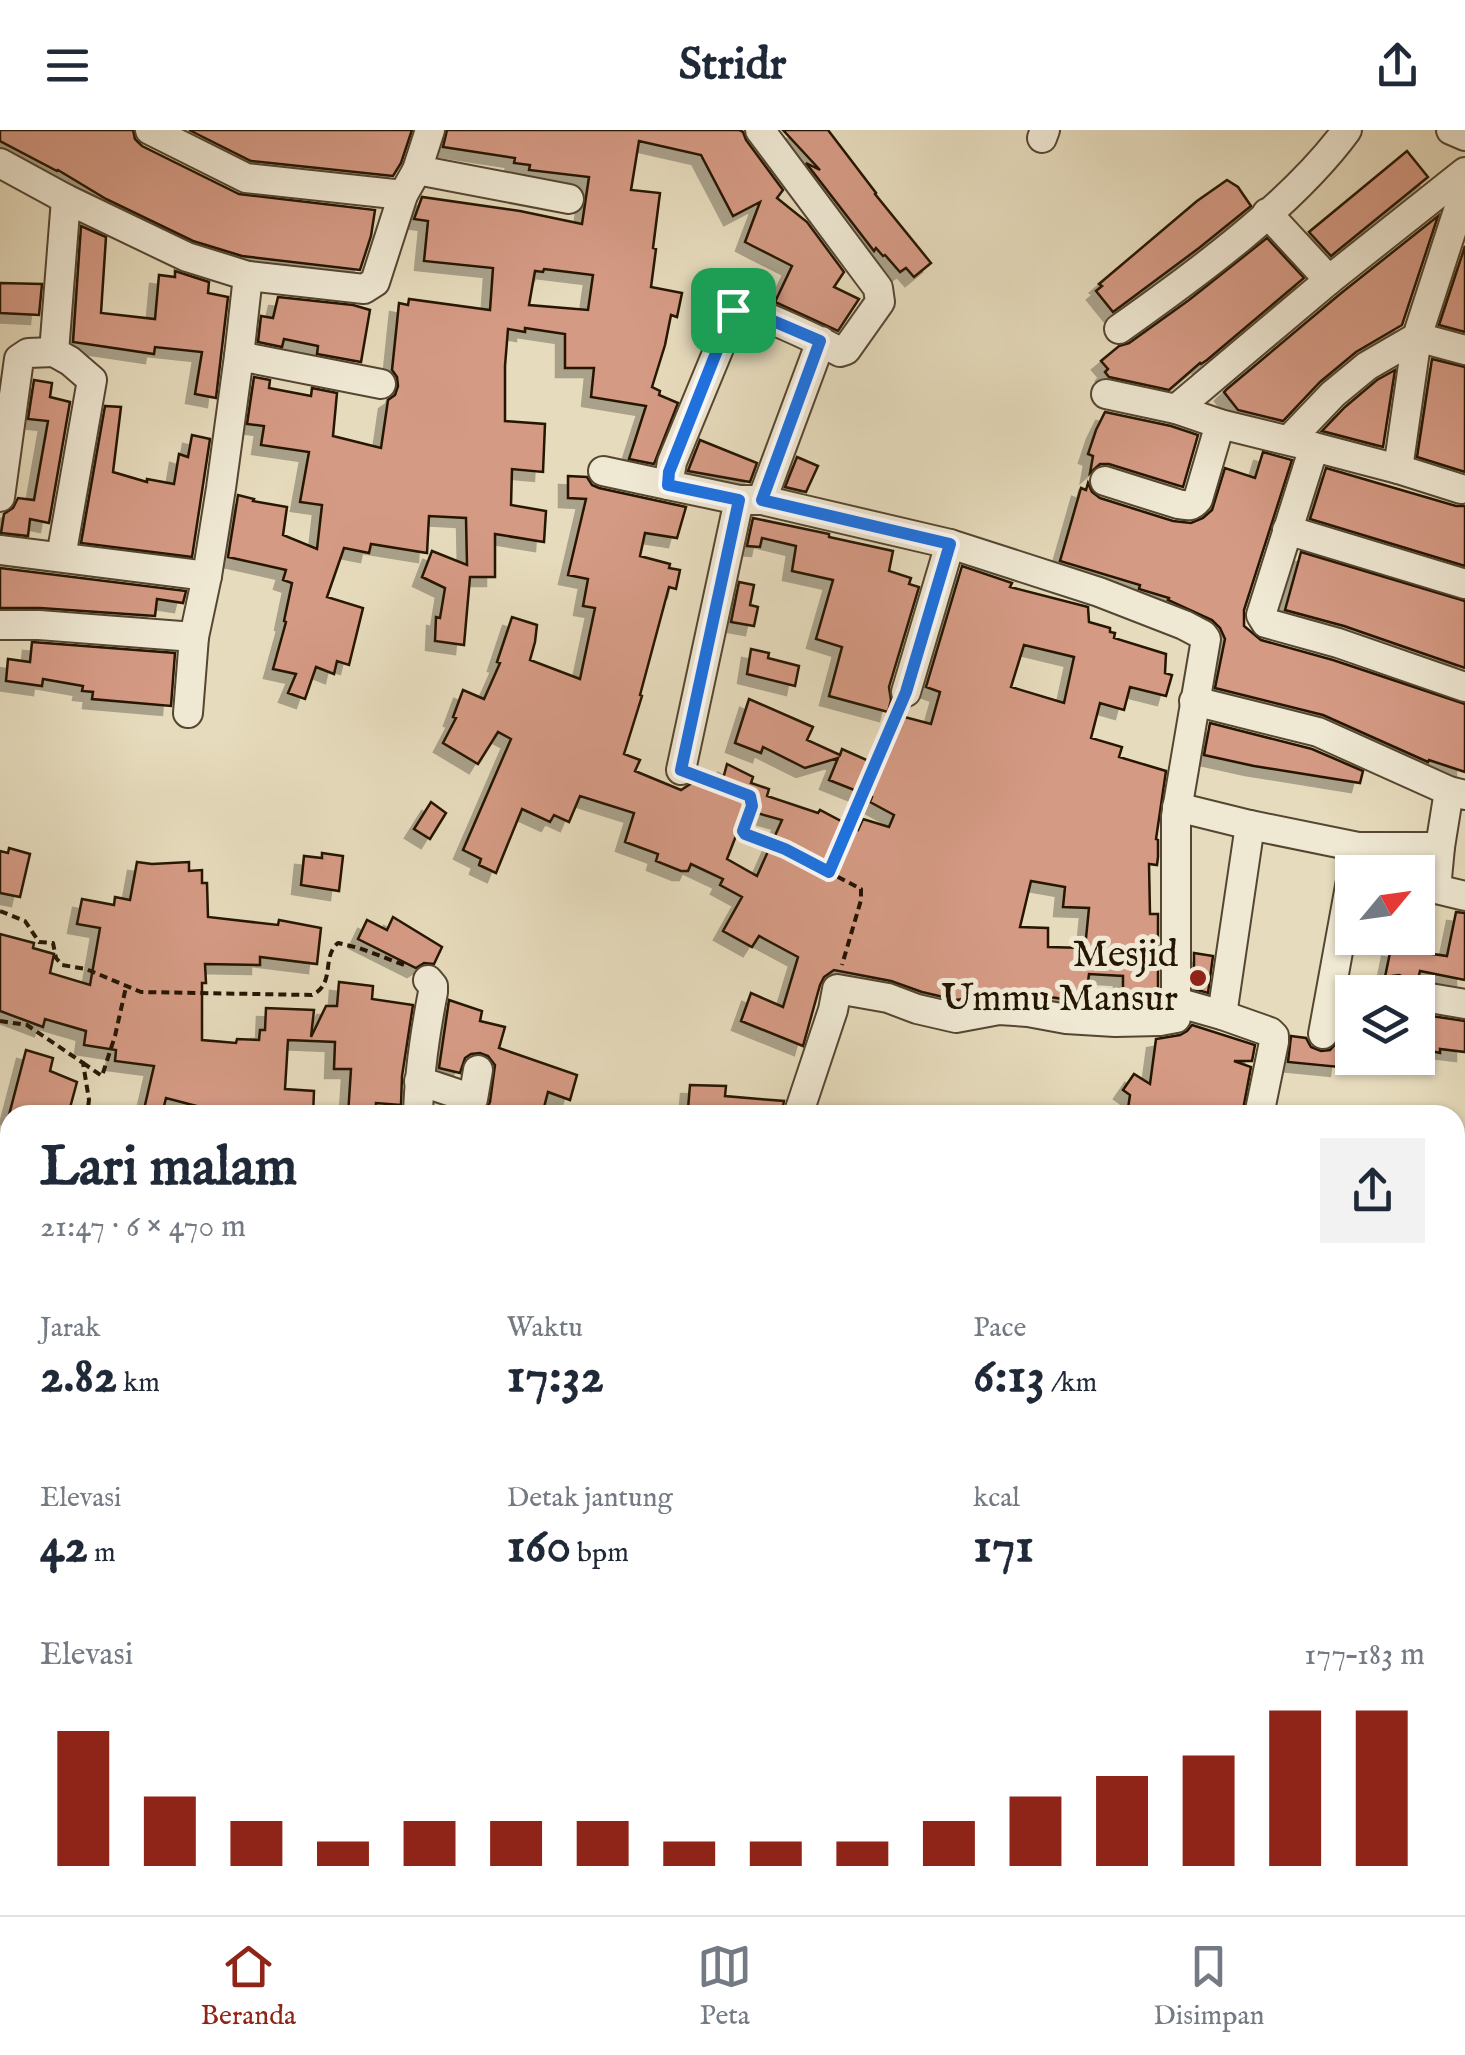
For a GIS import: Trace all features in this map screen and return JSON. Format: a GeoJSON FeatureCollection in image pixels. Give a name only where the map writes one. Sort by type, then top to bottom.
{"type":"FeatureCollection","features":[{"type":"Feature","properties":{"kind":"street"},"geometry":{"type":"LineString","coordinates":[[150,130],[246,178],[410,183],[569,199]]}},
{"type":"Feature","properties":{"kind":"street"},"geometry":{"type":"LineString","coordinates":[[0,162],[66,200],[188,257],[248,276],[354,289],[370,287],[375,282],[430,130]]}},
{"type":"Feature","properties":{"kind":"street"},"geometry":{"type":"LineString","coordinates":[[668,485],[672,462],[736,308],[742,307],[840,352],[846,350],[880,302],[880,293],[760,130]]}},
{"type":"Feature","properties":{"kind":"street"},"geometry":{"type":"LineString","coordinates":[[1119,329],[1267,213],[1348,130]]}},
{"type":"Feature","properties":{"kind":"street"},"geometry":{"type":"LineString","coordinates":[[1451,130],[1465,136]]}},
{"type":"Feature","properties":{"kind":"street"},"geometry":{"type":"LineString","coordinates":[[1176,409],[1465,172]]}},
{"type":"Feature","properties":{"kind":"street"},"geometry":{"type":"LineString","coordinates":[[1398,469],[1417,338],[1465,189]]}},
{"type":"Feature","properties":{"kind":"street"},"geometry":{"type":"LineString","coordinates":[[54,352],[66,200]]}},
{"type":"Feature","properties":{"kind":"street"},"geometry":{"type":"LineString","coordinates":[[1267,213],[1329,280]]}},
{"type":"Feature","properties":{"kind":"street"},"geometry":{"type":"LineString","coordinates":[[188,713],[194,637],[207,576],[248,276]]}},
{"type":"Feature","properties":{"kind":"street"},"geometry":{"type":"LineString","coordinates":[[1465,350],[1417,338],[1367,366],[1333,394],[1302,443],[1287,530],[1261,615],[1266,624],[1338,643],[1465,688]]}},
{"type":"Feature","properties":{"kind":"street"},"geometry":{"type":"LineString","coordinates":[[681,770],[750,500],[820,341]]}},
{"type":"Feature","properties":{"kind":"street"},"geometry":{"type":"LineString","coordinates":[[0,497],[19,359],[28,354],[54,352],[92,380],[61,557]]}},
{"type":"Feature","properties":{"kind":"street"},"geometry":{"type":"LineString","coordinates":[[239,356],[381,384]]}},
{"type":"Feature","properties":{"kind":"street"},"geometry":{"type":"LineString","coordinates":[[1106,394],[1176,409],[1461,489]]}},
{"type":"Feature","properties":{"kind":"street"},"geometry":{"type":"LineString","coordinates":[[1105,480],[1178,504],[1194,504],[1220,424]]}},
{"type":"Feature","properties":{"kind":"street"},"geometry":{"type":"LineString","coordinates":[[603,471],[950,544],[1099,592],[1203,635],[1206,642],[1177,807],[1176,1018],[1160,1022],[1066,1019],[999,1010],[956,1018],[888,998],[837,989],[801,1105]]}},
{"type":"Feature","properties":{"kind":"street"},"geometry":{"type":"LineString","coordinates":[[1287,530],[1465,584]]}},
{"type":"Feature","properties":{"kind":"street"},"geometry":{"type":"LineString","coordinates":[[906,692],[950,544]]}},
{"type":"Feature","properties":{"kind":"street"},"geometry":{"type":"LineString","coordinates":[[0,550],[207,576]]}},
{"type":"Feature","properties":{"kind":"street"},"geometry":{"type":"LineString","coordinates":[[0,625],[194,637]]}},
{"type":"Feature","properties":{"kind":"street"},"geometry":{"type":"LineString","coordinates":[[1194,701],[1318,732],[1457,793],[1435,863]]}},
{"type":"Feature","properties":{"kind":"street"},"geometry":{"type":"LineString","coordinates":[[1177,807],[1250,825],[1335,865]]}},
{"type":"Feature","properties":{"kind":"street"},"geometry":{"type":"LineString","coordinates":[[1222,1015],[1250,825]]}},
{"type":"Feature","properties":{"kind":"street"},"geometry":{"type":"LineString","coordinates":[[1414,855],[1440,847]]}},
{"type":"Feature","properties":{"kind":"street"},"geometry":{"type":"LineString","coordinates":[[1435,890],[1465,896]]}},
{"type":"Feature","properties":{"kind":"street"},"geometry":{"type":"LineString","coordinates":[[1323,1034],[1338,955]]}},
{"type":"Feature","properties":{"kind":"street"},"geometry":{"type":"LineString","coordinates":[[418,1105],[424,1036],[433,992],[428,980]]}},
{"type":"Feature","properties":{"kind":"street"},"geometry":{"type":"LineString","coordinates":[[1435,999],[1465,1004]]}},
{"type":"Feature","properties":{"kind":"street"},"geometry":{"type":"LineString","coordinates":[[1176,1002],[1274,1036],[1262,1105]]}},
{"type":"Feature","properties":{"kind":"street"},"geometry":{"type":"LineString","coordinates":[[472,1105],[478,1070]]}},
{"type":"Feature","properties":{"kind":"street"},"geometry":{"type":"LineString","coordinates":[[419,1081],[468,1105]]}},
{"type":"Feature","properties":{"kind":"path"},"geometry":{"type":"LineString","coordinates":[[829,872],[906,692]]}},
{"type":"Feature","properties":{"kind":"path"},"geometry":{"type":"LineString","coordinates":[[681,770],[750,796],[752,806],[745,834],[785,849],[861,889],[837,989]]}},
{"type":"Feature","properties":{"kind":"path"},"geometry":{"type":"LineString","coordinates":[[0,911],[24,920],[39,942],[53,943],[62,965],[86,969],[141,992],[312,995],[324,985],[332,949],[338,943],[404,965],[428,980]]}},
{"type":"Feature","properties":{"kind":"path"},"geometry":{"type":"LineString","coordinates":[[0,1021],[27,1025],[102,1076],[126,987]]}},
{"type":"Feature","properties":{"kind":"path"},"geometry":{"type":"LineString","coordinates":[[83,1063],[89,1105]]}},
{"type":"Feature","properties":{"kind":"building"},"geometry":{"type":"Polygon","coordinates":[[[0,130],[133,130],[142,146],[239,194],[375,210],[360,270],[242,256],[193,241],[0,141],[0,130]]]}},
{"type":"Feature","properties":{"kind":"building"},"geometry":{"type":"Polygon","coordinates":[[[189,130],[412,130],[393,176],[251,161],[189,130]]]}},
{"type":"Feature","properties":{"kind":"building"},"geometry":{"type":"Polygon","coordinates":[[[447,130],[739,130],[783,190],[777,198],[807,222],[844,272],[834,287],[859,299],[838,331],[775,302],[792,266],[745,242],[760,202],[733,216],[701,155],[639,141],[631,190],[660,193],[651,287],[682,293],[677,317],[671,315],[652,387],[660,391],[659,395],[678,403],[654,464],[629,459],[646,406],[591,397],[594,368],[565,368],[565,334],[508,329],[505,421],[545,424],[543,472],[512,469],[511,505],[546,511],[544,542],[495,534],[495,577],[470,577],[464,645],[435,641],[436,617],[440,618],[445,588],[422,577],[432,551],[467,565],[466,518],[429,516],[427,553],[371,544],[369,553],[344,548],[327,597],[363,608],[349,665],[337,661],[334,674],[316,667],[305,699],[288,693],[296,674],[273,669],[292,583],[283,580],[286,570],[228,557],[238,495],[287,507],[283,535],[317,549],[322,505],[300,502],[309,452],[261,445],[264,426],[247,424],[254,377],[270,380],[269,388],[311,396],[312,388],[337,393],[333,436],[381,448],[388,400],[398,386],[392,370],[399,303],[408,305],[409,299],[490,310],[493,268],[424,261],[428,221],[414,219],[422,197],[582,224],[589,177],[529,170],[530,165],[514,163],[515,158],[443,147],[447,130]],[[535,271],[529,305],[588,310],[593,275],[535,271]]]}},
{"type":"Feature","properties":{"kind":"building"},"geometry":{"type":"Polygon","coordinates":[[[783,130],[828,130],[931,263],[914,277],[906,268],[900,272],[876,248],[874,251],[806,163],[820,170],[783,130]]]}},
{"type":"Feature","properties":{"kind":"building"},"geometry":{"type":"Polygon","coordinates":[[[1407,151],[1428,177],[1331,256],[1309,232],[1407,151]]]}},
{"type":"Feature","properties":{"kind":"building"},"geometry":{"type":"Polygon","coordinates":[[[1227,180],[1238,187],[1251,206],[1113,312],[1096,291],[1102,286],[1099,284],[1227,180]]]}},
{"type":"Feature","properties":{"kind":"building"},"geometry":{"type":"Polygon","coordinates":[[[1438,216],[1402,325],[1356,352],[1283,421],[1238,410],[1224,392],[1227,389],[1438,216]]]}},
{"type":"Feature","properties":{"kind":"building"},"geometry":{"type":"Polygon","coordinates":[[[81,226],[106,237],[101,313],[155,319],[159,275],[175,277],[175,271],[209,282],[208,293],[228,297],[216,398],[195,394],[202,352],[155,347],[154,354],[73,342],[81,226]]]}},
{"type":"Feature","properties":{"kind":"building"},"geometry":{"type":"Polygon","coordinates":[[[1267,238],[1304,278],[1169,390],[1109,377],[1101,361],[1189,300],[1267,238]]]}},
{"type":"Feature","properties":{"kind":"building"},"geometry":{"type":"Polygon","coordinates":[[[1465,246],[1465,332],[1439,325],[1465,246]]]}},
{"type":"Feature","properties":{"kind":"building"},"geometry":{"type":"Polygon","coordinates":[[[0,283],[42,284],[39,315],[0,313],[0,283]]]}},
{"type":"Feature","properties":{"kind":"building"},"geometry":{"type":"Polygon","coordinates":[[[278,297],[370,310],[361,362],[317,354],[318,346],[284,339],[282,347],[258,342],[261,316],[273,318],[278,297]]]}},
{"type":"Feature","properties":{"kind":"building"},"geometry":{"type":"Polygon","coordinates":[[[1432,359],[1465,367],[1465,472],[1417,457],[1432,359]]]}},
{"type":"Feature","properties":{"kind":"building"},"geometry":{"type":"Polygon","coordinates":[[[1395,370],[1383,447],[1322,431],[1377,380],[1395,370]]]}},
{"type":"Feature","properties":{"kind":"building"},"geometry":{"type":"Polygon","coordinates":[[[34,380],[52,383],[50,397],[70,402],[49,523],[30,519],[28,536],[1,533],[4,514],[18,498],[34,500],[48,421],[28,419],[34,380]]]}},
{"type":"Feature","properties":{"kind":"building"},"geometry":{"type":"Polygon","coordinates":[[[105,406],[121,407],[113,472],[147,482],[174,484],[179,454],[188,457],[192,435],[210,439],[192,557],[81,543],[105,406]]]}},
{"type":"Feature","properties":{"kind":"building"},"geometry":{"type":"Polygon","coordinates":[[[1105,412],[1198,435],[1183,487],[1109,464],[1100,464],[1090,473],[1093,456],[1088,454],[1105,412]]]}},
{"type":"Feature","properties":{"kind":"building"},"geometry":{"type":"Polygon","coordinates":[[[700,440],[757,463],[750,482],[688,471],[700,440]]]}},
{"type":"Feature","properties":{"kind":"building"},"geometry":{"type":"Polygon","coordinates":[[[1263,452],[1292,460],[1244,610],[1244,626],[1261,640],[1465,704],[1465,772],[1428,762],[1323,715],[1215,688],[1225,639],[1212,620],[1169,598],[1139,589],[1140,585],[1060,561],[1081,488],[1086,490],[1088,483],[1100,498],[1191,523],[1212,510],[1225,468],[1255,478],[1263,452]]]}},
{"type":"Feature","properties":{"kind":"building"},"geometry":{"type":"Polygon","coordinates":[[[797,457],[818,466],[806,492],[785,487],[797,457]]]}},
{"type":"Feature","properties":{"kind":"building"},"geometry":{"type":"Polygon","coordinates":[[[1326,468],[1465,506],[1465,566],[1310,519],[1326,468]]]}},
{"type":"Feature","properties":{"kind":"building"},"geometry":{"type":"Polygon","coordinates":[[[568,476],[587,477],[599,488],[686,507],[677,538],[645,533],[640,556],[680,570],[676,589],[669,587],[624,754],[640,760],[635,771],[681,790],[695,781],[720,790],[727,764],[753,777],[751,783],[769,789],[767,796],[818,813],[820,810],[858,830],[863,819],[889,827],[894,815],[870,802],[872,797],[829,780],[838,758],[805,768],[763,747],[761,753],[735,743],[749,699],[813,727],[807,740],[840,755],[842,749],[880,766],[897,715],[931,724],[940,692],[926,687],[962,566],[1012,583],[1010,587],[1088,607],[1089,622],[1110,628],[1114,638],[1166,654],[1165,673],[1172,675],[1166,696],[1130,687],[1124,710],[1100,703],[1091,738],[1122,747],[1119,757],[1166,771],[1156,839],[1157,865],[1149,864],[1150,914],[1158,914],[1158,1003],[1123,1004],[1123,976],[1089,974],[1086,998],[1081,998],[1081,1002],[1006,990],[1007,993],[956,1000],[834,970],[820,985],[803,1046],[741,1021],[751,993],[783,1007],[798,957],[759,936],[752,947],[723,931],[742,897],[720,885],[723,879],[691,864],[688,871],[681,871],[656,861],[658,854],[625,842],[634,813],[580,796],[569,822],[554,815],[550,822],[522,809],[496,873],[479,865],[481,859],[463,850],[511,739],[498,732],[478,764],[443,743],[456,718],[453,717],[463,690],[484,699],[500,663],[497,662],[512,617],[537,625],[530,660],[580,679],[595,608],[583,606],[588,579],[568,575],[586,499],[568,498],[568,476]],[[1024,645],[1011,687],[1064,703],[1074,657],[1024,645]],[[746,810],[727,859],[757,876],[782,820],[746,810]],[[1031,881],[1020,927],[1048,928],[1048,947],[1085,948],[1089,908],[1063,907],[1065,887],[1031,881]]]}},
{"type":"Feature","properties":{"kind":"building"},"geometry":{"type":"Polygon","coordinates":[[[753,518],[893,551],[889,571],[911,578],[909,584],[919,587],[889,687],[888,712],[829,696],[842,647],[816,639],[833,580],[792,571],[796,546],[762,538],[760,547],[747,546],[753,518]]]}},
{"type":"Feature","properties":{"kind":"building"},"geometry":{"type":"Polygon","coordinates":[[[1301,552],[1465,601],[1465,668],[1285,610],[1301,552]]]}},
{"type":"Feature","properties":{"kind":"building"},"geometry":{"type":"Polygon","coordinates":[[[0,568],[186,591],[183,603],[157,599],[155,616],[0,608],[0,568]]]}},
{"type":"Feature","properties":{"kind":"building"},"geometry":{"type":"Polygon","coordinates":[[[739,582],[754,585],[750,605],[758,607],[754,626],[731,622],[739,582]]]}},
{"type":"Feature","properties":{"kind":"building"},"geometry":{"type":"Polygon","coordinates":[[[32,642],[175,653],[171,706],[92,699],[93,692],[82,691],[83,686],[43,679],[42,686],[6,681],[8,659],[30,662],[32,642]]]}},
{"type":"Feature","properties":{"kind":"building"},"geometry":{"type":"Polygon","coordinates":[[[751,649],[799,666],[795,686],[747,674],[751,649]]]}},
{"type":"Feature","properties":{"kind":"building"},"geometry":{"type":"Polygon","coordinates":[[[1210,723],[1312,749],[1363,771],[1360,783],[1204,755],[1210,723]]]}},
{"type":"Feature","properties":{"kind":"building"},"geometry":{"type":"Polygon","coordinates":[[[431,802],[446,813],[430,839],[414,829],[431,802]]]}},
{"type":"Feature","properties":{"kind":"building"},"geometry":{"type":"Polygon","coordinates":[[[9,848],[30,854],[20,897],[0,893],[0,851],[8,853],[9,848]]]}},
{"type":"Feature","properties":{"kind":"building"},"geometry":{"type":"Polygon","coordinates":[[[322,853],[343,856],[339,891],[301,885],[304,856],[322,858],[322,853]]]}},
{"type":"Feature","properties":{"kind":"building"},"geometry":{"type":"Polygon","coordinates":[[[137,862],[189,862],[189,871],[202,870],[202,883],[207,883],[208,917],[278,925],[279,920],[321,928],[317,964],[260,957],[260,965],[205,964],[202,1040],[259,1040],[260,1030],[265,1030],[266,1008],[314,1010],[311,1037],[326,1006],[337,1006],[339,982],[373,986],[372,999],[413,1005],[401,1105],[349,1105],[351,1069],[334,1069],[335,1042],[288,1040],[285,1089],[314,1091],[313,1105],[193,1105],[166,1098],[164,1105],[145,1105],[154,1066],[115,1061],[116,1050],[84,1045],[86,1031],[45,1019],[43,1027],[0,1011],[0,934],[34,943],[33,948],[54,954],[50,973],[90,985],[100,928],[77,924],[82,899],[114,905],[115,897],[130,900],[137,862]]]}},
{"type":"Feature","properties":{"kind":"building"},"geometry":{"type":"Polygon","coordinates":[[[1456,912],[1465,913],[1465,980],[1420,971],[1419,975],[1385,975],[1390,955],[1447,956],[1456,912]]]}},
{"type":"Feature","properties":{"kind":"building"},"geometry":{"type":"Polygon","coordinates":[[[393,917],[442,947],[434,964],[424,963],[416,968],[358,939],[367,920],[387,930],[393,917]]]}},
{"type":"Feature","properties":{"kind":"building"},"geometry":{"type":"Polygon","coordinates":[[[1194,953],[1213,956],[1208,993],[1194,989],[1194,953]]]}},
{"type":"Feature","properties":{"kind":"building"},"geometry":{"type":"Polygon","coordinates":[[[449,1000],[482,1011],[480,1021],[505,1027],[499,1048],[577,1075],[570,1100],[548,1092],[545,1105],[488,1105],[495,1065],[488,1056],[471,1054],[465,1058],[460,1073],[439,1068],[449,1000]]]}},
{"type":"Feature","properties":{"kind":"building"},"geometry":{"type":"Polygon","coordinates":[[[1435,1017],[1465,1021],[1465,1052],[1440,1049],[1440,1053],[1435,1052],[1435,1017]]]}},
{"type":"Feature","properties":{"kind":"building"},"geometry":{"type":"Polygon","coordinates":[[[1192,1025],[1255,1045],[1252,1061],[1234,1061],[1251,1067],[1244,1105],[1128,1105],[1130,1095],[1123,1090],[1134,1074],[1150,1084],[1156,1039],[1187,1031],[1192,1025]]]}},
{"type":"Feature","properties":{"kind":"building"},"geometry":{"type":"Polygon","coordinates":[[[1291,1036],[1306,1038],[1311,1047],[1321,1051],[1335,1044],[1335,1067],[1288,1062],[1291,1036]]]}},
{"type":"Feature","properties":{"kind":"building"},"geometry":{"type":"Polygon","coordinates":[[[26,1050],[53,1058],[50,1071],[77,1082],[71,1105],[12,1105],[26,1050]]]}},
{"type":"Feature","properties":{"kind":"building"},"geometry":{"type":"Polygon","coordinates":[[[690,1085],[726,1086],[725,1096],[784,1101],[783,1105],[688,1105],[690,1085]]]}},
{"type":"Feature","properties":{"kind":"place","name":"Mesjid Ummu Mansur"},"geometry":{"type":"Point","coordinates":[1198,978]}},
{"type":"Feature","properties":{"kind":"route"},"geometry":{"type":"LineString","coordinates":[[742,307],[820,341],[762,500],[950,544],[906,692],[829,872],[745,834],[752,806],[750,796],[681,770],[739,500],[668,485],[669,472],[733,310],[742,307]]}}]}
